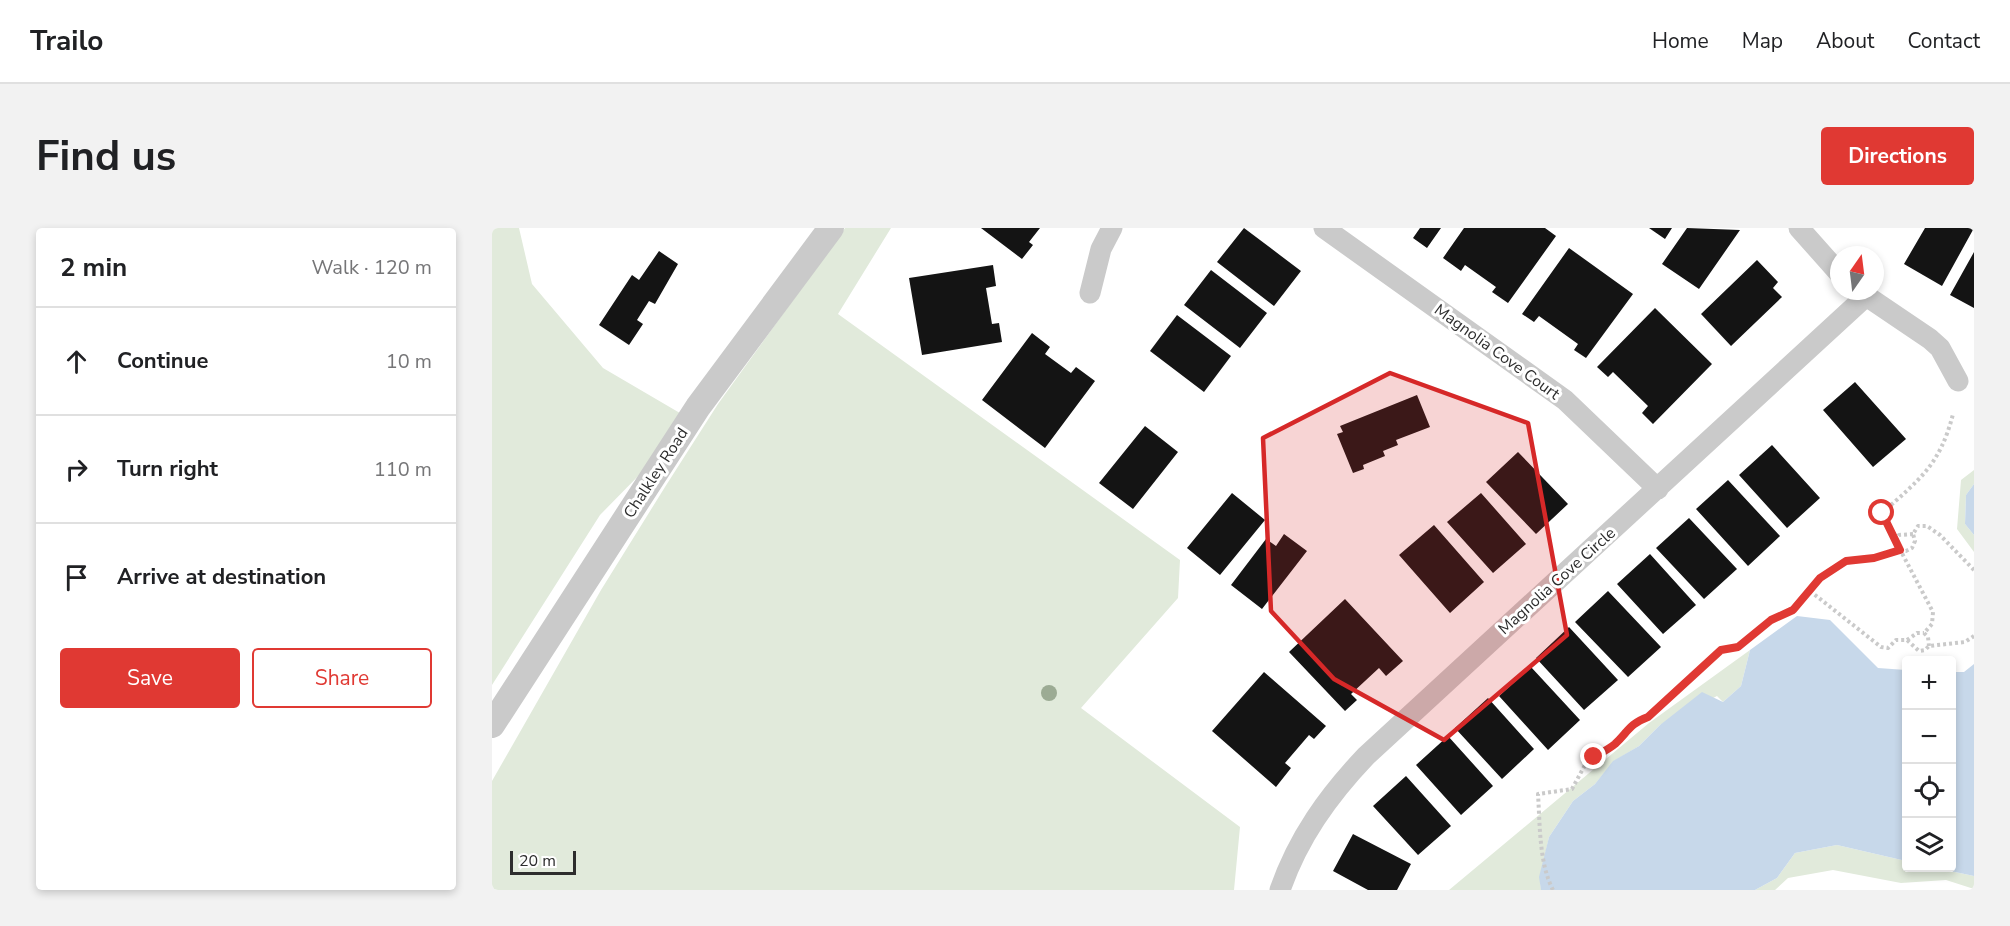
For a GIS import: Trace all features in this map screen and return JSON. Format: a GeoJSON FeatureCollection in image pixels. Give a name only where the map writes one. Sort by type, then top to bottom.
{"type":"FeatureCollection","features":[{"type":"Feature","properties":{"kind":"street","name":"Chalkley Road"},"geometry":{"type":"LineString","coordinates":[[492,725],[698,407],[831,228]]}},
{"type":"Feature","properties":{"kind":"street"},"geometry":{"type":"LineString","coordinates":[[1090,293],[1101,249],[1112,228]]}},
{"type":"Feature","properties":{"kind":"street","name":"Magnolia Cove Court"},"geometry":{"type":"LineString","coordinates":[[1324,228],[1565,400],[1658,489]]}},
{"type":"Feature","properties":{"kind":"street"},"geometry":{"type":"LineString","coordinates":[[1799,228],[1830,263]]}},
{"type":"Feature","properties":{"kind":"street","name":"Magnolia Cove Circle"},"geometry":{"type":"LineString","coordinates":[[1280,890],[1302,837],[1343,780],[1366,756],[1658,489],[1856,300]]}},
{"type":"Feature","properties":{"kind":"street"},"geometry":{"type":"LineString","coordinates":[[1871,300],[1940,348],[1958,381]]}},
{"type":"Feature","properties":{"kind":"path"},"geometry":{"type":"LineString","coordinates":[[1810,591],[1881,647],[1888,648],[1896,640],[1907,640],[1917,633],[1924,633],[1932,624],[1934,612],[1882,513],[1922,477],[1946,444],[1953,414]]}},
{"type":"Feature","properties":{"kind":"path"},"geometry":{"type":"LineString","coordinates":[[1553,890],[1548,881],[1542,844],[1538,794],[1572,789],[1585,765],[1615,744],[1625,730],[1648,717],[1721,650],[1738,647],[1771,620],[1793,610],[1820,578],[1846,561],[1874,558],[1912,548],[1915,541],[1913,534],[1918,526],[1927,526],[1940,535],[1974,570]]}},
{"type":"Feature","properties":{"kind":"path"},"geometry":{"type":"LineString","coordinates":[[1895,540],[1899,535],[1913,534]]}},
{"type":"Feature","properties":{"kind":"path"},"geometry":{"type":"LineString","coordinates":[[1924,633],[1928,638],[1929,646]]}},
{"type":"Feature","properties":{"kind":"path"},"geometry":{"type":"LineString","coordinates":[[1907,640],[1919,651],[1929,646],[1965,642],[1974,636]]}},
{"type":"Feature","properties":{"kind":"highlighted area"},"geometry":{"type":"Polygon","coordinates":[[[1390,373],[1528,423],[1567,635],[1444,740],[1334,679],[1271,611],[1263,438],[1390,373]]]}},
{"type":"Feature","properties":{"kind":"green space"},"geometry":{"type":"Polygon","coordinates":[[[492,228],[519,228],[532,284],[603,368],[685,416],[649,465],[600,515],[492,685],[492,228]]]}},
{"type":"Feature","properties":{"kind":"green space"},"geometry":{"type":"Polygon","coordinates":[[[845,228],[891,228],[838,314],[1180,560],[1178,598],[1081,708],[1240,827],[1234,890],[492,890],[492,781],[601,590],[665,487],[718,404],[845,228]]]}},
{"type":"Feature","properties":{"kind":"green space"},"geometry":{"type":"Polygon","coordinates":[[[1974,470],[1974,484],[1966,495],[1965,524],[1974,535],[1974,552],[1957,529],[1961,480],[1974,470]]]}},
{"type":"Feature","properties":{"kind":"green space"},"geometry":{"type":"Polygon","coordinates":[[[1750,650],[1741,686],[1723,702],[1717,696],[1660,725],[1639,746],[1614,761],[1595,784],[1573,801],[1549,837],[1540,877],[1541,890],[1449,890],[1649,723],[1750,650]]]}},
{"type":"Feature","properties":{"kind":"green space"},"geometry":{"type":"Polygon","coordinates":[[[1837,845],[1902,860],[1902,872],[1955,872],[1974,876],[1974,889],[1946,880],[1901,883],[1833,870],[1788,878],[1775,890],[1755,890],[1777,878],[1795,853],[1837,845]]]}},
{"type":"Feature","properties":{"kind":"water"},"geometry":{"type":"Polygon","coordinates":[[[1974,484],[1974,535],[1965,524],[1966,495],[1974,484]]]}},
{"type":"Feature","properties":{"kind":"water"},"geometry":{"type":"Polygon","coordinates":[[[1797,616],[1830,620],[1878,668],[1902,670],[1902,860],[1837,845],[1795,853],[1777,878],[1755,890],[1541,890],[1539,877],[1549,837],[1573,801],[1595,784],[1613,761],[1639,746],[1660,725],[1702,692],[1723,702],[1741,686],[1750,650],[1797,616]]]}},
{"type":"Feature","properties":{"kind":"water"},"geometry":{"type":"Polygon","coordinates":[[[1974,664],[1974,876],[1955,872],[1956,672],[1964,672],[1974,664]]]}},
{"type":"Feature","properties":{"kind":"building"},"geometry":{"type":"Polygon","coordinates":[[[981,228],[1040,228],[1029,242],[1033,245],[1022,259],[981,228]]]}},
{"type":"Feature","properties":{"kind":"building"},"geometry":{"type":"Polygon","coordinates":[[[1244,228],[1301,271],[1274,306],[1217,262],[1244,228]]]}},
{"type":"Feature","properties":{"kind":"building"},"geometry":{"type":"Polygon","coordinates":[[[1420,228],[1441,228],[1427,248],[1413,238],[1420,228]]]}},
{"type":"Feature","properties":{"kind":"building"},"geometry":{"type":"Polygon","coordinates":[[[1464,228],[1545,228],[1556,236],[1508,303],[1492,292],[1496,287],[1465,265],[1461,271],[1443,258],[1464,228]]]}},
{"type":"Feature","properties":{"kind":"building"},"geometry":{"type":"Polygon","coordinates":[[[1649,228],[1672,228],[1665,239],[1649,228]]]}},
{"type":"Feature","properties":{"kind":"building"},"geometry":{"type":"Polygon","coordinates":[[[1687,228],[1740,230],[1699,289],[1662,264],[1687,228]]]}},
{"type":"Feature","properties":{"kind":"building"},"geometry":{"type":"Polygon","coordinates":[[[1925,228],[1974,228],[1942,286],[1904,264],[1925,228]]]}},
{"type":"Feature","properties":{"kind":"building"},"geometry":{"type":"Polygon","coordinates":[[[1569,248],[1633,294],[1586,358],[1574,350],[1578,344],[1539,316],[1534,322],[1522,314],[1569,248]]]}},
{"type":"Feature","properties":{"kind":"building"},"geometry":{"type":"Polygon","coordinates":[[[659,251],[678,264],[655,304],[649,301],[637,320],[643,324],[629,345],[599,325],[632,275],[639,280],[659,251]]]}},
{"type":"Feature","properties":{"kind":"building"},"geometry":{"type":"Polygon","coordinates":[[[1974,252],[1974,308],[1950,295],[1974,252]]]}},
{"type":"Feature","properties":{"kind":"building"},"geometry":{"type":"Polygon","coordinates":[[[1757,260],[1778,282],[1773,288],[1782,297],[1731,346],[1701,314],[1757,260]]]}},
{"type":"Feature","properties":{"kind":"building"},"geometry":{"type":"Polygon","coordinates":[[[993,265],[996,286],[986,288],[992,324],[999,323],[1002,342],[922,355],[909,278],[993,265]]]}},
{"type":"Feature","properties":{"kind":"building"},"geometry":{"type":"Polygon","coordinates":[[[1211,270],[1267,313],[1240,348],[1184,305],[1211,270]]]}},
{"type":"Feature","properties":{"kind":"building"},"geometry":{"type":"Polygon","coordinates":[[[1655,308],[1712,364],[1653,424],[1642,413],[1648,406],[1613,372],[1608,377],[1597,367],[1655,308]]]}},
{"type":"Feature","properties":{"kind":"building"},"geometry":{"type":"Polygon","coordinates":[[[1177,315],[1231,356],[1204,392],[1150,351],[1177,315]]]}},
{"type":"Feature","properties":{"kind":"building"},"geometry":{"type":"Polygon","coordinates":[[[1032,333],[1050,347],[1045,354],[1071,373],[1076,367],[1095,381],[1045,448],[982,400],[1032,333]]]}},
{"type":"Feature","properties":{"kind":"building"},"geometry":{"type":"Polygon","coordinates":[[[1855,382],[1906,439],[1873,467],[1823,410],[1855,382]]]}},
{"type":"Feature","properties":{"kind":"building"},"geometry":{"type":"Polygon","coordinates":[[[1417,395],[1430,427],[1396,440],[1398,445],[1383,451],[1385,456],[1363,465],[1364,469],[1353,473],[1337,434],[1343,432],[1340,426],[1417,395]]]}},
{"type":"Feature","properties":{"kind":"building"},"geometry":{"type":"Polygon","coordinates":[[[1145,426],[1178,452],[1133,509],[1099,483],[1145,426]]]}},
{"type":"Feature","properties":{"kind":"building"},"geometry":{"type":"Polygon","coordinates":[[[1772,445],[1820,498],[1787,528],[1739,475],[1772,445]]]}},
{"type":"Feature","properties":{"kind":"building"},"geometry":{"type":"Polygon","coordinates":[[[1518,452],[1568,504],[1536,534],[1486,482],[1518,452]]]}},
{"type":"Feature","properties":{"kind":"building"},"geometry":{"type":"Polygon","coordinates":[[[1728,480],[1780,536],[1748,566],[1696,509],[1728,480]]]}},
{"type":"Feature","properties":{"kind":"building"},"geometry":{"type":"Polygon","coordinates":[[[1232,493],[1265,520],[1220,575],[1187,548],[1232,493]]]}},
{"type":"Feature","properties":{"kind":"building"},"geometry":{"type":"Polygon","coordinates":[[[1481,493],[1526,544],[1493,573],[1447,522],[1481,493]]]}},
{"type":"Feature","properties":{"kind":"building"},"geometry":{"type":"Polygon","coordinates":[[[1689,518],[1737,569],[1704,599],[1656,548],[1689,518]]]}},
{"type":"Feature","properties":{"kind":"building"},"geometry":{"type":"Polygon","coordinates":[[[1434,525],[1484,582],[1450,613],[1399,555],[1434,525]]]}},
{"type":"Feature","properties":{"kind":"building"},"geometry":{"type":"Polygon","coordinates":[[[1284,534],[1307,551],[1262,609],[1231,585],[1266,539],[1276,546],[1284,534]]]}},
{"type":"Feature","properties":{"kind":"building"},"geometry":{"type":"Polygon","coordinates":[[[1650,554],[1696,605],[1663,634],[1617,584],[1650,554]]]}},
{"type":"Feature","properties":{"kind":"building"},"geometry":{"type":"Polygon","coordinates":[[[1608,591],[1661,647],[1628,677],[1575,622],[1608,591]]]}},
{"type":"Feature","properties":{"kind":"building"},"geometry":{"type":"Polygon","coordinates":[[[1345,599],[1403,661],[1386,676],[1379,668],[1351,694],[1357,700],[1345,711],[1289,652],[1345,599]]]}},
{"type":"Feature","properties":{"kind":"building"},"geometry":{"type":"Polygon","coordinates":[[[1569,627],[1618,680],[1584,710],[1536,658],[1569,627]]]}},
{"type":"Feature","properties":{"kind":"building"},"geometry":{"type":"Polygon","coordinates":[[[1531,667],[1580,720],[1548,750],[1499,696],[1531,667]]]}},
{"type":"Feature","properties":{"kind":"building"},"geometry":{"type":"Polygon","coordinates":[[[1264,672],[1326,726],[1314,739],[1309,735],[1285,763],[1291,768],[1276,787],[1212,731],[1264,672]]]}},
{"type":"Feature","properties":{"kind":"building"},"geometry":{"type":"Polygon","coordinates":[[[1488,698],[1534,749],[1502,779],[1455,728],[1488,698]]]}},
{"type":"Feature","properties":{"kind":"building"},"geometry":{"type":"Polygon","coordinates":[[[1448,736],[1493,786],[1461,815],[1416,765],[1448,736]]]}},
{"type":"Feature","properties":{"kind":"building"},"geometry":{"type":"Polygon","coordinates":[[[1406,776],[1451,826],[1418,855],[1373,806],[1406,776]]]}},
{"type":"Feature","properties":{"kind":"building"},"geometry":{"type":"Polygon","coordinates":[[[1353,834],[1411,864],[1397,890],[1368,890],[1333,871],[1353,834]]]}},
{"type":"Feature","properties":{"kind":"route"},"geometry":{"type":"LineString","coordinates":[[1594,757],[1615,744],[1625,730],[1648,717],[1721,650],[1738,647],[1771,620],[1793,610],[1820,578],[1846,561],[1874,558],[1900,550],[1882,513]]}}]}
